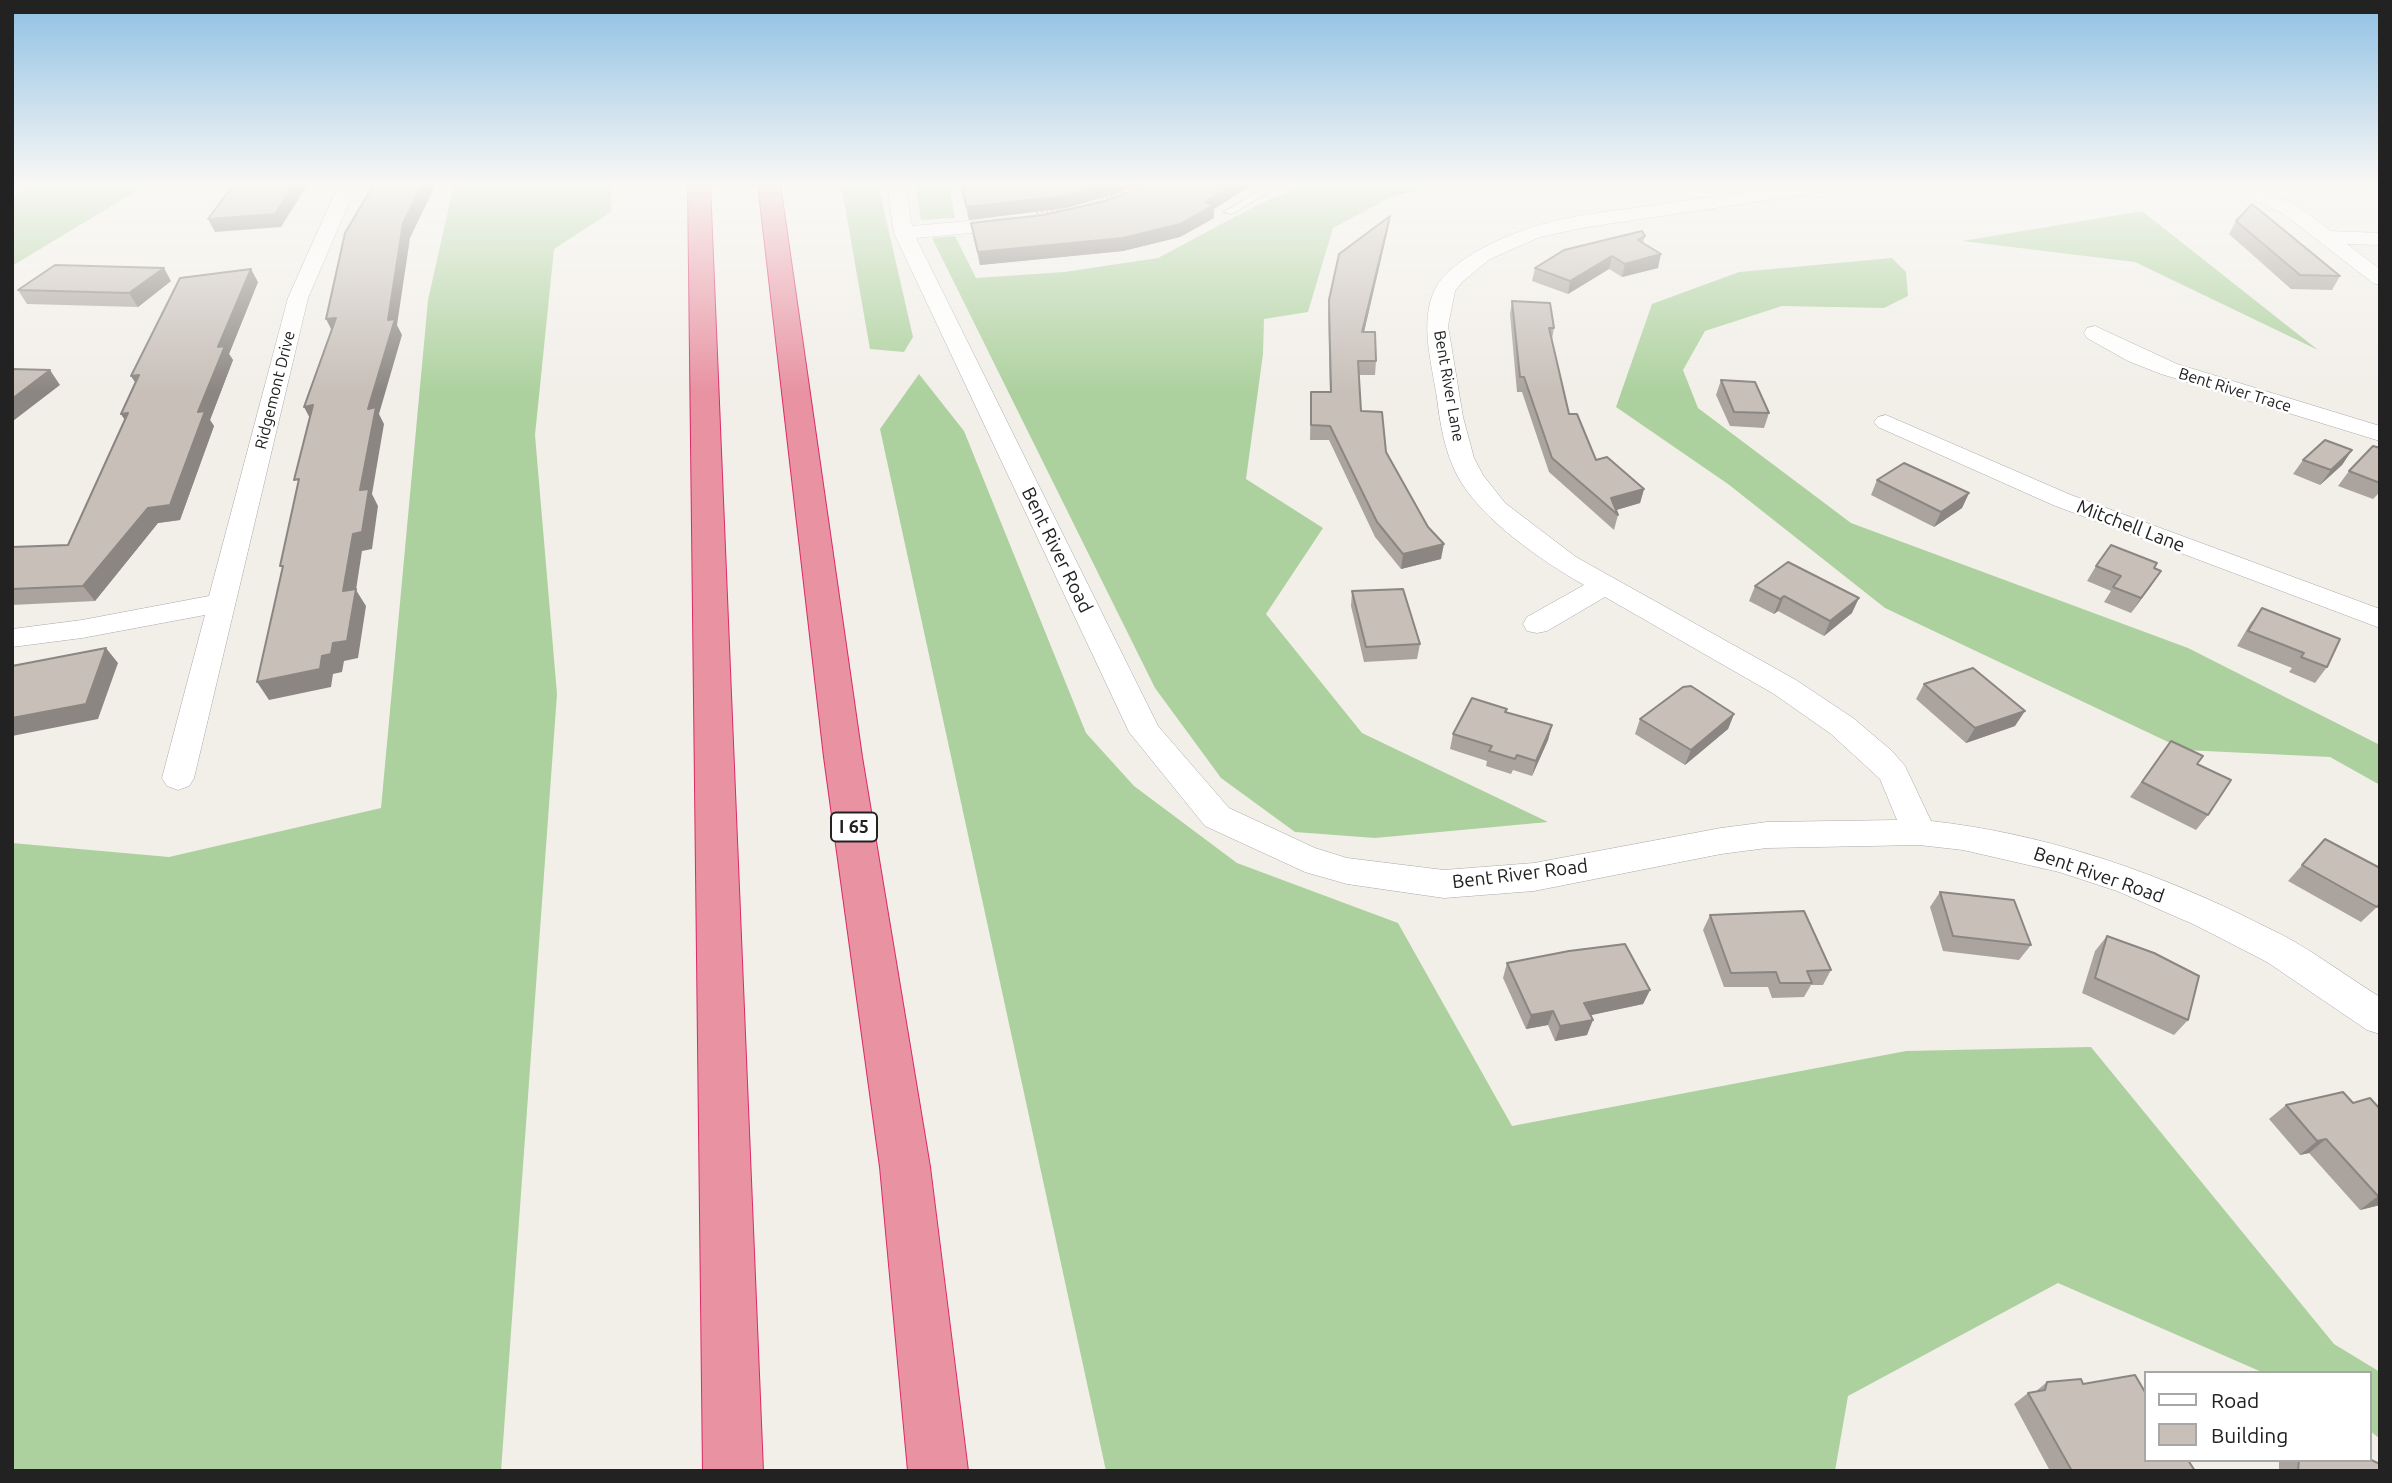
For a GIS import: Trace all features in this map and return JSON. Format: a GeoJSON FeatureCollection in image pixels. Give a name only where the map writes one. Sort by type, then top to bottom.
{"type":"FeatureCollection","features":[{"type":"Feature","properties":{"kind":"highway"},"geometry":{"type":"LineString","coordinates":[[701,253],[733,1471]]}},
{"type":"Feature","properties":{"kind":"highway","name":"I 65"},"geometry":{"type":"LineString","coordinates":[[778,253],[843,757],[905,1167],[938,1471]]}},
{"type":"Feature","properties":{"kind":"street","name":"Ridgemont Drive"},"geometry":{"type":"LineString","coordinates":[[178,778],[298,298],[318,253]]}},
{"type":"Feature","properties":{"kind":"street","name":"Bent River Road"},"geometry":{"type":"LineString","coordinates":[[914,253],[1145,732],[1217,817],[1305,859],[1347,871],[1444,884],[1534,877],[1767,835],[1919,832],[2003,844],[2129,881],[2208,915],[2280,951],[2380,1018]]}},
{"type":"Feature","properties":{"kind":"street","name":"Bent River Lane"},"geometry":{"type":"LineString","coordinates":[[1487,253],[1445,290],[1437,326],[1451,417],[1462,458],[1471,477],[1496,508],[1566,563],[1785,687],[1842,726],[1894,774],[1919,832]]}},
{"type":"Feature","properties":{"kind":"street"},"geometry":{"type":"LineString","coordinates":[[2347,253],[2380,279]]}},
{"type":"Feature","properties":{"kind":"street","name":"Bent River Trace"},"geometry":{"type":"LineString","coordinates":[[2095,333],[2136,356],[2169,369],[2380,434]]}},
{"type":"Feature","properties":{"kind":"street","name":"Mitchell Lane"},"geometry":{"type":"LineString","coordinates":[[1886,422],[2156,537],[2380,619]]}},
{"type":"Feature","properties":{"kind":"street"},"geometry":{"type":"LineString","coordinates":[[1537,624],[1603,586]]}},
{"type":"Feature","properties":{"kind":"street"},"geometry":{"type":"LineString","coordinates":[[12,638],[82,629],[221,603]]}},
{"type":"Feature","properties":{"kind":"green space"},"geometry":{"type":"Polygon","coordinates":[[[12,253],[33,253],[12,266],[12,253]]]}},
{"type":"Feature","properties":{"kind":"green space"},"geometry":{"type":"Polygon","coordinates":[[[438,253],[554,253],[535,435],[557,694],[501,1471],[12,1471],[12,843],[169,857],[381,808],[428,300],[438,253]]]}},
{"type":"Feature","properties":{"kind":"green space"},"geometry":{"type":"Polygon","coordinates":[[[853,253],[894,253],[913,337],[904,352],[870,349],[853,253]]]}},
{"type":"Feature","properties":{"kind":"green space"},"geometry":{"type":"Polygon","coordinates":[[[940,253],[964,253],[976,278],[1064,272],[1158,258],[1167,253],[1325,253],[1308,312],[1264,319],[1263,354],[1246,479],[1323,528],[1266,614],[1362,733],[1548,822],[1375,838],[1295,832],[1221,778],[1155,688],[940,253]]]}},
{"type":"Feature","properties":{"kind":"green space"},"geometry":{"type":"Polygon","coordinates":[[[2063,253],[2195,253],[2318,350],[2135,262],[2063,253]]]}},
{"type":"Feature","properties":{"kind":"green space"},"geometry":{"type":"Polygon","coordinates":[[[1892,258],[1906,272],[1908,296],[1884,308],[1782,306],[1705,331],[1683,370],[1698,408],[1851,523],[2188,648],[2380,745],[2380,785],[2330,757],[2185,750],[1885,608],[1728,484],[1616,407],[1652,304],[1739,272],[1892,258]]]}},
{"type":"Feature","properties":{"kind":"green space"},"geometry":{"type":"Polygon","coordinates":[[[919,374],[964,431],[1086,733],[1134,786],[1237,863],[1398,923],[1512,1126],[1906,1051],[2091,1047],[2334,1344],[2380,1372],[2380,1439],[2371,1432],[2371,1371],[2259,1371],[2058,1283],[1848,1396],[1835,1471],[1106,1471],[880,429],[919,374]]]}},
{"type":"Feature","properties":{"kind":"building"},"geometry":{"type":"Polygon","coordinates":[[[341,253],[398,253],[388,320],[395,319],[368,409],[376,407],[360,490],[369,489],[362,532],[353,534],[343,591],[356,589],[347,641],[333,643],[331,654],[322,656],[320,669],[257,682],[299,479],[294,480],[313,405],[304,407],[336,318],[326,319],[341,253]]]}},
{"type":"Feature","properties":{"kind":"building"},"geometry":{"type":"Polygon","coordinates":[[[1381,253],[1362,332],[1375,332],[1376,361],[1358,361],[1361,411],[1382,412],[1386,452],[1428,527],[1444,544],[1403,554],[1377,522],[1330,426],[1311,425],[1311,392],[1331,392],[1329,300],[1339,254],[1381,253]]]}},
{"type":"Feature","properties":{"kind":"building"},"geometry":{"type":"Polygon","coordinates":[[[1559,253],[1661,254],[1625,264],[1612,256],[1570,281],[1535,268],[1559,253]]]}},
{"type":"Feature","properties":{"kind":"building"},"geometry":{"type":"Polygon","coordinates":[[[2274,253],[2312,253],[2340,276],[2300,275],[2274,253]]]}},
{"type":"Feature","properties":{"kind":"building"},"geometry":{"type":"Polygon","coordinates":[[[55,265],[164,268],[129,293],[18,290],[55,265]]]}},
{"type":"Feature","properties":{"kind":"building"},"geometry":{"type":"Polygon","coordinates":[[[251,269],[218,347],[225,346],[198,412],[205,411],[170,505],[148,508],[83,586],[12,589],[12,547],[68,545],[128,413],[121,414],[139,375],[131,376],[180,278],[251,269]]]}},
{"type":"Feature","properties":{"kind":"building"},"geometry":{"type":"Polygon","coordinates":[[[1512,301],[1550,303],[1554,328],[1549,328],[1569,414],[1577,414],[1596,460],[1607,457],[1644,489],[1611,498],[1618,515],[1552,458],[1524,377],[1520,377],[1512,301]]]}},
{"type":"Feature","properties":{"kind":"building"},"geometry":{"type":"Polygon","coordinates":[[[12,369],[50,370],[12,399],[12,369]]]}},
{"type":"Feature","properties":{"kind":"building"},"geometry":{"type":"Polygon","coordinates":[[[1721,380],[1755,382],[1769,413],[1734,412],[1721,380]]]}},
{"type":"Feature","properties":{"kind":"building"},"geometry":{"type":"Polygon","coordinates":[[[2325,440],[2352,450],[2331,470],[2303,460],[2325,440]]]}},
{"type":"Feature","properties":{"kind":"building"},"geometry":{"type":"Polygon","coordinates":[[[2373,446],[2380,448],[2380,483],[2349,471],[2373,446]]]}},
{"type":"Feature","properties":{"kind":"building"},"geometry":{"type":"Polygon","coordinates":[[[1904,463],[1969,493],[1941,512],[1877,480],[1904,463]]]}},
{"type":"Feature","properties":{"kind":"building"},"geometry":{"type":"Polygon","coordinates":[[[2111,545],[2157,563],[2154,568],[2161,571],[2141,598],[2113,587],[2121,576],[2096,566],[2111,545]]]}},
{"type":"Feature","properties":{"kind":"building"},"geometry":{"type":"Polygon","coordinates":[[[1788,562],[1859,598],[1830,621],[1784,596],[1780,599],[1755,586],[1788,562]]]}},
{"type":"Feature","properties":{"kind":"building"},"geometry":{"type":"Polygon","coordinates":[[[1403,589],[1420,644],[1366,647],[1352,591],[1403,589]]]}},
{"type":"Feature","properties":{"kind":"building"},"geometry":{"type":"Polygon","coordinates":[[[2262,608],[2340,639],[2327,667],[2301,657],[2304,653],[2248,631],[2262,608]]]}},
{"type":"Feature","properties":{"kind":"building"},"geometry":{"type":"Polygon","coordinates":[[[106,648],[86,704],[12,718],[12,666],[106,648]]]}},
{"type":"Feature","properties":{"kind":"building"},"geometry":{"type":"Polygon","coordinates":[[[1973,668],[2025,711],[1975,728],[1924,684],[1973,668]]]}},
{"type":"Feature","properties":{"kind":"building"},"geometry":{"type":"Polygon","coordinates":[[[1691,686],[1734,714],[1691,750],[1640,719],[1683,687],[1691,686]]]}},
{"type":"Feature","properties":{"kind":"building"},"geometry":{"type":"Polygon","coordinates":[[[1472,698],[1507,709],[1505,712],[1552,725],[1536,761],[1517,755],[1515,759],[1489,751],[1492,746],[1453,734],[1472,698]]]}},
{"type":"Feature","properties":{"kind":"building"},"geometry":{"type":"Polygon","coordinates":[[[2171,741],[2203,756],[2197,764],[2231,780],[2208,815],[2142,782],[2171,741]]]}},
{"type":"Feature","properties":{"kind":"building"},"geometry":{"type":"Polygon","coordinates":[[[2325,839],[2380,868],[2380,903],[2377,907],[2302,865],[2325,839]]]}},
{"type":"Feature","properties":{"kind":"building"},"geometry":{"type":"Polygon","coordinates":[[[1940,892],[2014,900],[2031,945],[1953,936],[1940,892]]]}},
{"type":"Feature","properties":{"kind":"building"},"geometry":{"type":"Polygon","coordinates":[[[1804,911],[1831,970],[1807,971],[1812,983],[1780,983],[1776,972],[1731,973],[1710,915],[1804,911]]]}},
{"type":"Feature","properties":{"kind":"building"},"geometry":{"type":"Polygon","coordinates":[[[2107,936],[2154,953],[2199,976],[2188,1020],[2095,978],[2107,936]]]}},
{"type":"Feature","properties":{"kind":"building"},"geometry":{"type":"Polygon","coordinates":[[[1625,944],[1650,990],[1584,1003],[1593,1020],[1560,1026],[1553,1011],[1531,1015],[1507,963],[1569,951],[1625,944]]]}},
{"type":"Feature","properties":{"kind":"building"},"geometry":{"type":"Polygon","coordinates":[[[2343,1092],[2353,1103],[2370,1098],[2380,1109],[2380,1196],[2326,1139],[2317,1141],[2286,1105],[2343,1092]]]}},
{"type":"Feature","properties":{"kind":"building"},"geometry":{"type":"Polygon","coordinates":[[[2135,1375],[2144,1390],[2144,1462],[2189,1462],[2195,1471],[2072,1471],[2028,1393],[2045,1390],[2047,1382],[2081,1379],[2083,1384],[2135,1375]]]}},
{"type":"Feature","properties":{"kind":"building"},"geometry":{"type":"Polygon","coordinates":[[[2371,1460],[2380,1464],[2380,1471],[2298,1471],[2299,1462],[2371,1460]]]}}]}
